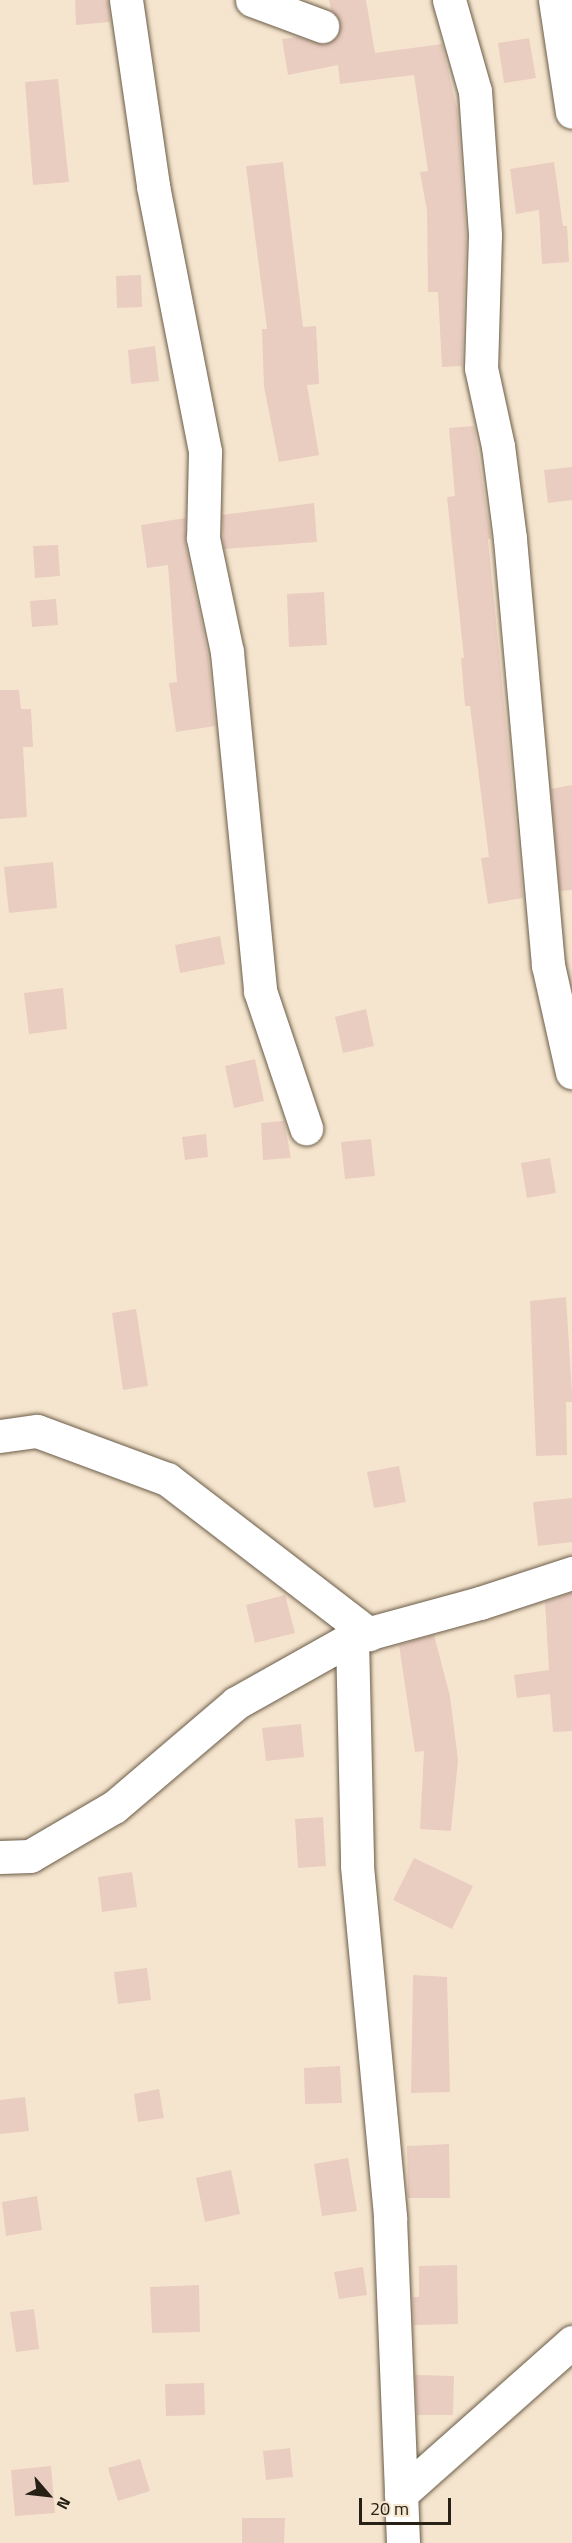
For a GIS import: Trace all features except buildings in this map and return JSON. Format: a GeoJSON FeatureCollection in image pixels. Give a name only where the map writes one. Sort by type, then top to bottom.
{"type":"FeatureCollection","features":[{"type":"Feature","properties":{"kind":"street"},"geometry":{"type":"LineString","coordinates":[[126,0],[153,186],[206,452],[202,538],[227,652],[260,991],[306,1128]]}},
{"type":"Feature","properties":{"kind":"street"},"geometry":{"type":"LineString","coordinates":[[252,0],[322,26]]}},
{"type":"Feature","properties":{"kind":"street"},"geometry":{"type":"LineString","coordinates":[[449,0],[475,91],[485,235],[481,368],[498,446],[510,539],[549,965],[572,1072]]}},
{"type":"Feature","properties":{"kind":"street"},"geometry":{"type":"LineString","coordinates":[[555,0],[572,112]]}},
{"type":"Feature","properties":{"kind":"street"},"geometry":{"type":"LineString","coordinates":[[0,1436],[37,1431],[167,1479],[361,1636]]}},
{"type":"Feature","properties":{"kind":"street"},"geometry":{"type":"LineString","coordinates":[[0,1857],[30,1856],[114,1807],[236,1703],[361,1636],[480,1604],[572,1572]]}},
{"type":"Feature","properties":{"kind":"street"},"geometry":{"type":"LineString","coordinates":[[361,1636],[357,1866],[390,2218],[403,2543]]}},
{"type":"Feature","properties":{"kind":"street"},"geometry":{"type":"LineString","coordinates":[[401,2494],[572,2342]]}}]}
